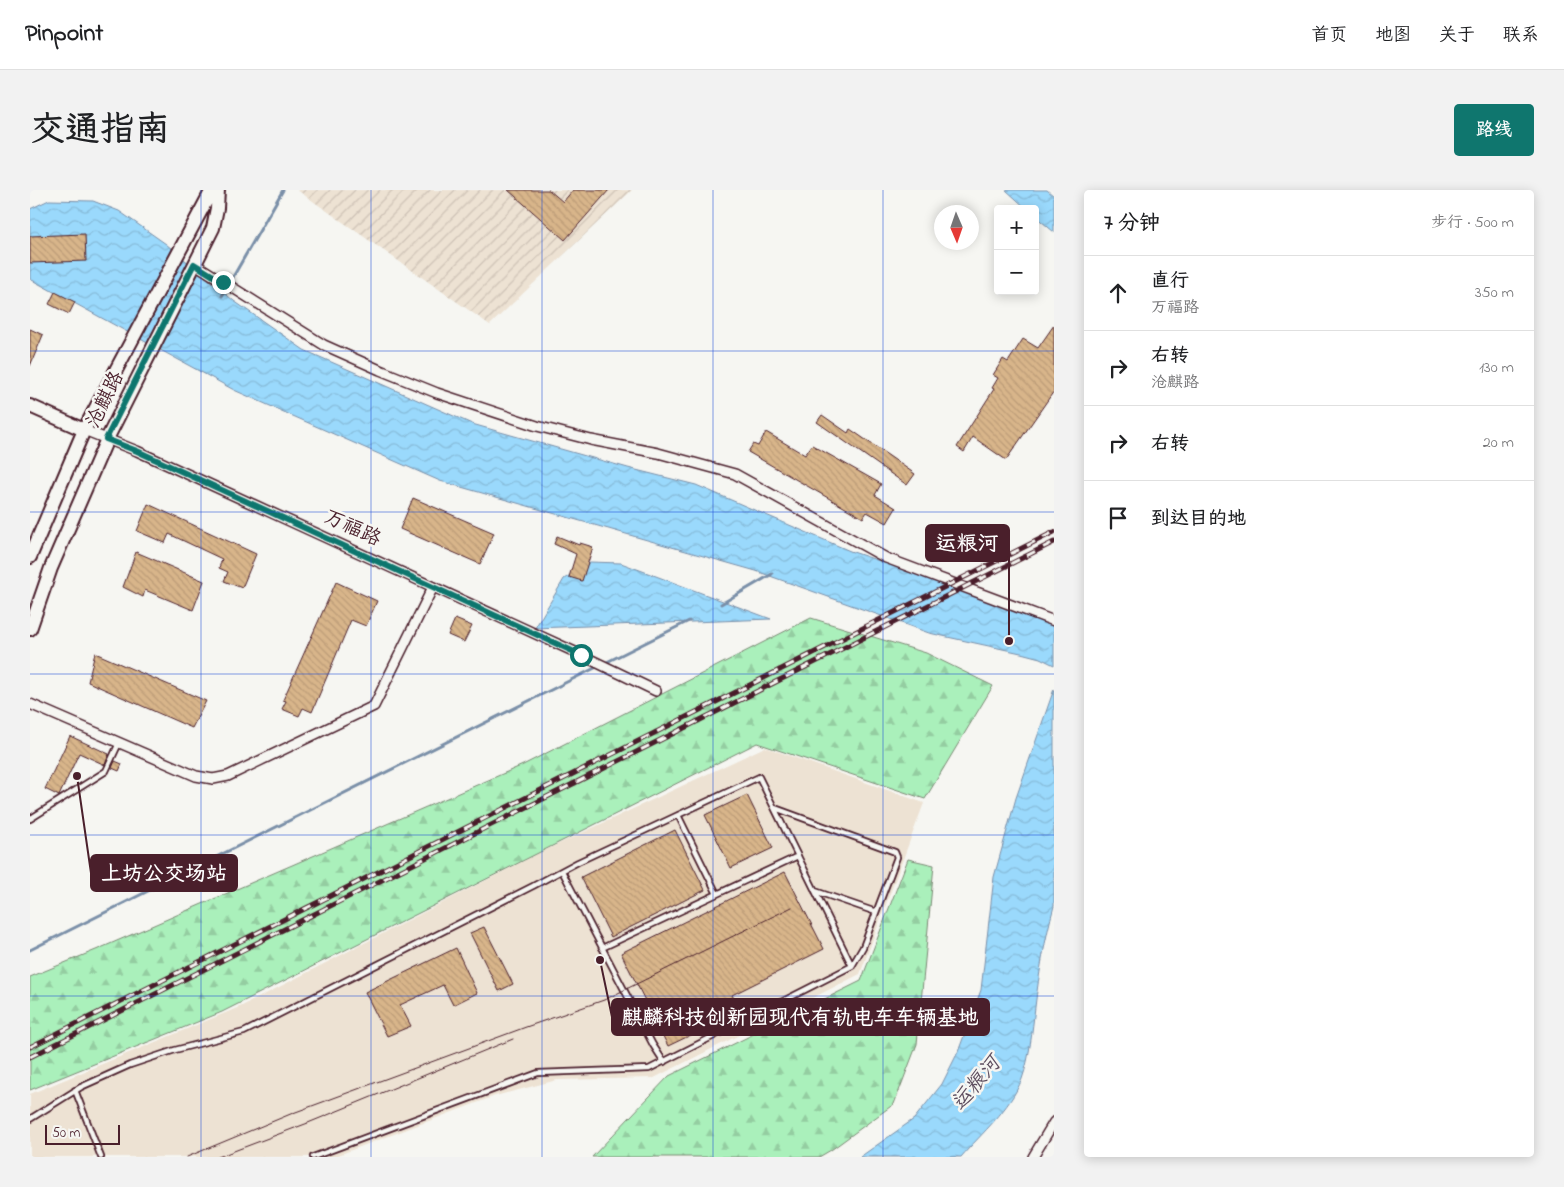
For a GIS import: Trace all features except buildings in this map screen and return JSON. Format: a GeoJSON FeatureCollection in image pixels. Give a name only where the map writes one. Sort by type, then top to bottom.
{"type":"FeatureCollection","features":[{"type":"Feature","properties":{"kind":"main road","name":"沧麒路"},"geometry":{"type":"LineString","coordinates":[[30,557],[84,430],[212,190]]}},
{"type":"Feature","properties":{"kind":"main road","name":"沧麒路"},"geometry":{"type":"LineString","coordinates":[[30,629],[51,568],[106,439],[213,228],[218,190]]}},
{"type":"Feature","properties":{"kind":"main road","name":"万福路"},"geometry":{"type":"LineString","coordinates":[[30,406],[84,430]]}},
{"type":"Feature","properties":{"kind":"street"},"geometry":{"type":"LineString","coordinates":[[194,264],[324,344],[380,370],[437,393],[537,426],[591,440],[658,453],[735,474],[886,558],[1054,621]]}},
{"type":"Feature","properties":{"kind":"street","name":"万福路"},"geometry":{"type":"LineString","coordinates":[[84,430],[137,451],[656,691]]}},
{"type":"Feature","properties":{"kind":"street"},"geometry":{"type":"LineString","coordinates":[[30,704],[196,776],[213,779],[228,776],[374,706],[433,587]]}},
{"type":"Feature","properties":{"kind":"street"},"geometry":{"type":"LineString","coordinates":[[1033,1157],[1054,1122]]}},
{"type":"Feature","properties":{"kind":"lane"},"geometry":{"type":"LineString","coordinates":[[30,819],[106,771],[119,743]]}},
{"type":"Feature","properties":{"kind":"lane"},"geometry":{"type":"LineString","coordinates":[[30,1119],[75,1090],[130,1065],[175,1050],[244,1032],[562,871],[759,778],[852,966]]}},
{"type":"Feature","properties":{"kind":"lane"},"geometry":{"type":"LineString","coordinates":[[312,1157],[538,1073],[650,1069],[852,966],[863,947],[897,857],[895,852],[774,808]]}},
{"type":"Feature","properties":{"kind":"lane"},"geometry":{"type":"LineString","coordinates":[[678,815],[717,894]]}},
{"type":"Feature","properties":{"kind":"lane"},"geometry":{"type":"LineString","coordinates":[[602,948],[798,856]]}},
{"type":"Feature","properties":{"kind":"lane"},"geometry":{"type":"LineString","coordinates":[[562,871],[653,1045],[664,1062]]}},
{"type":"Feature","properties":{"kind":"lane"},"geometry":{"type":"LineString","coordinates":[[815,890],[876,912]]}},
{"type":"Feature","properties":{"kind":"lane"},"geometry":{"type":"LineString","coordinates":[[75,1090],[101,1157]]}},
{"type":"Feature","properties":{"kind":"shaded area"},"geometry":{"type":"Polygon","coordinates":[[[297,190],[632,190],[490,325],[297,190]]]}},
{"type":"Feature","properties":{"kind":"shaded area"},"geometry":{"type":"Polygon","coordinates":[[[765,747],[924,803],[860,974],[654,1078],[557,1080],[495,1096],[333,1157],[30,1157],[30,1094],[242,1006],[539,853],[765,747]]]}},
{"type":"Feature","properties":{"kind":"green space"},"geometry":{"type":"Polygon","coordinates":[[[811,618],[926,653],[993,686],[925,799],[757,743],[222,1012],[30,1090],[30,977],[523,765],[811,618]]]}},
{"type":"Feature","properties":{"kind":"green space"},"geometry":{"type":"Polygon","coordinates":[[[908,859],[934,865],[917,1044],[894,1104],[819,1157],[592,1157],[669,1076],[861,981],[908,859]]]}},
{"type":"Feature","properties":{"kind":"water"},"geometry":{"type":"Polygon","coordinates":[[[1006,190],[1047,190],[1054,196],[1054,232],[1039,219],[1039,205],[1023,205],[1006,190]]]}},
{"type":"Feature","properties":{"kind":"water"},"geometry":{"type":"Polygon","coordinates":[[[49,200],[93,201],[119,211],[166,244],[234,301],[304,350],[472,424],[696,485],[850,551],[1054,620],[1054,665],[1040,658],[1021,653],[929,633],[756,571],[440,481],[234,390],[30,279],[30,209],[49,200]]]}},
{"type":"Feature","properties":{"kind":"water"},"geometry":{"type":"Polygon","coordinates":[[[590,562],[621,563],[771,619],[535,628],[564,579],[590,562]]]}},
{"type":"Feature","properties":{"kind":"water","name":"运粮河"},"geometry":{"type":"Polygon","coordinates":[[[1054,689],[1054,906],[1043,956],[1027,1062],[1022,1079],[1003,1111],[961,1157],[860,1157],[914,1119],[942,1084],[958,1052],[981,990],[994,877],[1016,798],[1054,689]]]}},
{"type":"Feature","properties":{"kind":"waterway"},"geometry":{"type":"LineString","coordinates":[[222,296],[283,190]]}},
{"type":"Feature","properties":{"kind":"waterway"},"geometry":{"type":"LineString","coordinates":[[721,604],[772,574]]}},
{"type":"Feature","properties":{"kind":"waterway"},"geometry":{"type":"LineString","coordinates":[[30,950],[689,621]]}},
{"type":"Feature","properties":{"kind":"tram line"},"geometry":{"type":"LineString","coordinates":[[187,1157],[293,1113],[604,1000],[792,907]]}},
{"type":"Feature","properties":{"kind":"tram line"},"geometry":{"type":"LineString","coordinates":[[218,1157],[308,1123],[513,1039]]}},
{"type":"Feature","properties":{"kind":"railway"},"geometry":{"type":"LineString","coordinates":[[30,1047],[1054,532]]}},
{"type":"Feature","properties":{"kind":"railway"},"geometry":{"type":"LineString","coordinates":[[30,1057],[1054,542]]}},
{"type":"Feature","properties":{"kind":"place","name":"运粮河"},"geometry":{"type":"Point","coordinates":[1009,641]}},
{"type":"Feature","properties":{"kind":"place","name":"上坊公交场站"},"geometry":{"type":"Point","coordinates":[77,776]}},
{"type":"Feature","properties":{"kind":"place","name":"麒麟科技创新园现代有轨电车车辆基地"},"geometry":{"type":"Point","coordinates":[600,960]}},
{"type":"Feature","properties":{"kind":"route"},"geometry":{"type":"LineString","coordinates":[[223,282],[194,264],[106,439],[137,451],[581,655]]}}]}
